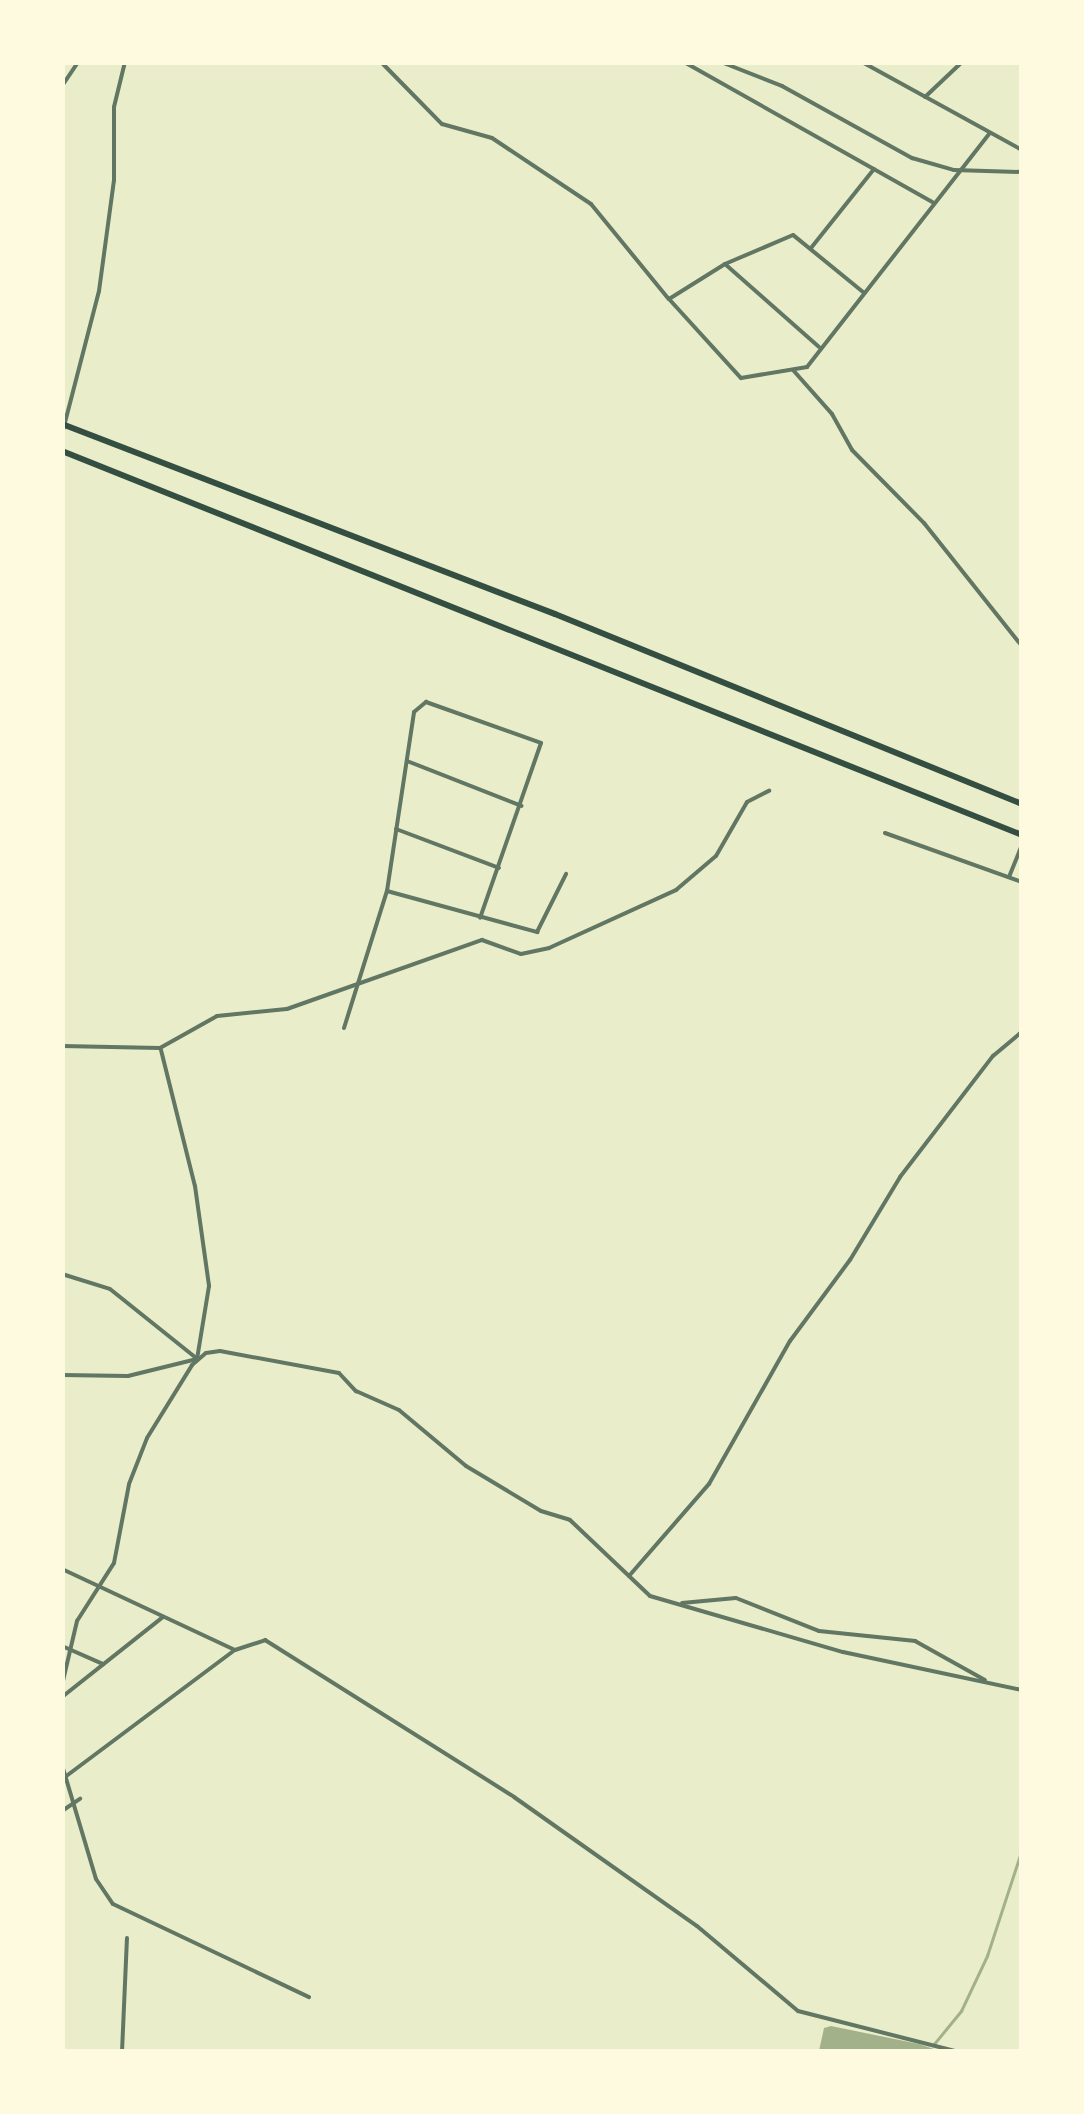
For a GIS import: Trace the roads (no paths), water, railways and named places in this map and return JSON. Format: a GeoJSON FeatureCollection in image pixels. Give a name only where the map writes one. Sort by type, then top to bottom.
{"type":"FeatureCollection","features":[{"type":"Feature","properties":{"kind":"highway"},"geometry":{"type":"LineString","coordinates":[[63,428],[555,614],[1022,804]]}},
{"type":"Feature","properties":{"kind":"highway"},"geometry":{"type":"LineString","coordinates":[[62,451],[1022,835]]}},
{"type":"Feature","properties":{"kind":"street"},"geometry":{"type":"LineString","coordinates":[[62,86],[78,62]]}},
{"type":"Feature","properties":{"kind":"street"},"geometry":{"type":"LineString","coordinates":[[63,428],[98,291],[114,180],[114,107],[124,62]]}},
{"type":"Feature","properties":{"kind":"street"},"geometry":{"type":"LineString","coordinates":[[382,62],[442,124],[492,138],[590,204],[668,299],[741,378],[807,367],[990,133]]}},
{"type":"Feature","properties":{"kind":"street"},"geometry":{"type":"LineString","coordinates":[[684,62],[934,203]]}},
{"type":"Feature","properties":{"kind":"street"},"geometry":{"type":"LineString","coordinates":[[721,62],[782,86],[912,158],[960,170],[1022,172]]}},
{"type":"Feature","properties":{"kind":"street"},"geometry":{"type":"LineString","coordinates":[[925,97],[962,62]]}},
{"type":"Feature","properties":{"kind":"street"},"geometry":{"type":"LineString","coordinates":[[865,63],[1022,150]]}},
{"type":"Feature","properties":{"kind":"street"},"geometry":{"type":"LineString","coordinates":[[810,249],[874,169]]}},
{"type":"Feature","properties":{"kind":"street"},"geometry":{"type":"LineString","coordinates":[[668,299],[725,264],[793,235],[863,292]]}},
{"type":"Feature","properties":{"kind":"street"},"geometry":{"type":"LineString","coordinates":[[725,264],[820,349]]}},
{"type":"Feature","properties":{"kind":"street"},"geometry":{"type":"LineString","coordinates":[[792,370],[832,414],[852,450],[924,524],[1022,646]]}},
{"type":"Feature","properties":{"kind":"street"},"geometry":{"type":"LineString","coordinates":[[344,1028],[387,891],[414,712],[426,702],[534,737],[542,750],[480,918]]}},
{"type":"Feature","properties":{"kind":"street"},"geometry":{"type":"LineString","coordinates":[[407,761],[522,806]]}},
{"type":"Feature","properties":{"kind":"street"},"geometry":{"type":"LineString","coordinates":[[62,1046],[160,1048],[217,1016],[287,1009],[482,940],[521,954],[549,948],[676,890],[716,856],[746,802],[769,791]]}},
{"type":"Feature","properties":{"kind":"street"},"geometry":{"type":"LineString","coordinates":[[396,829],[499,868]]}},
{"type":"Feature","properties":{"kind":"street"},"geometry":{"type":"LineString","coordinates":[[886,833],[1022,882]]}},
{"type":"Feature","properties":{"kind":"street"},"geometry":{"type":"LineString","coordinates":[[1009,877],[1022,844]]}},
{"type":"Feature","properties":{"kind":"street"},"geometry":{"type":"LineString","coordinates":[[387,891],[537,932],[566,874]]}},
{"type":"Feature","properties":{"kind":"street"},"geometry":{"type":"LineString","coordinates":[[628,1577],[709,1484],[790,1342],[850,1260],[900,1177],[993,1056],[1022,1032]]}},
{"type":"Feature","properties":{"kind":"street"},"geometry":{"type":"LineString","coordinates":[[62,1685],[80,1612],[100,1587],[122,1536],[134,1466],[197,1359],[209,1286],[195,1186],[160,1048]]}},
{"type":"Feature","properties":{"kind":"street"},"geometry":{"type":"LineString","coordinates":[[62,1274],[110,1289],[197,1359]]}},
{"type":"Feature","properties":{"kind":"street"},"geometry":{"type":"LineString","coordinates":[[62,1376],[128,1376],[197,1359],[206,1352],[256,1354],[339,1373],[356,1391],[398,1410],[466,1466],[541,1511],[570,1520],[650,1596],[843,1652],[1022,1690]]}},
{"type":"Feature","properties":{"kind":"street"},"geometry":{"type":"LineString","coordinates":[[62,1569],[234,1650]]}},
{"type":"Feature","properties":{"kind":"street"},"geometry":{"type":"LineString","coordinates":[[675,1603],[736,1598],[819,1631],[915,1641],[988,1683]]}},
{"type":"Feature","properties":{"kind":"street"},"geometry":{"type":"LineString","coordinates":[[62,1697],[162,1616]]}},
{"type":"Feature","properties":{"kind":"street"},"geometry":{"type":"LineString","coordinates":[[65,1778],[234,1650],[264,1640],[492,1782],[697,1926],[798,2011],[959,2052]]}},
{"type":"Feature","properties":{"kind":"street"},"geometry":{"type":"LineString","coordinates":[[62,1646],[103,1664]]}},
{"type":"Feature","properties":{"kind":"street"},"geometry":{"type":"LineString","coordinates":[[62,1764],[96,1879],[113,1904],[309,1997]]}},
{"type":"Feature","properties":{"kind":"street"},"geometry":{"type":"LineString","coordinates":[[62,1812],[80,1798]]}},
{"type":"Feature","properties":{"kind":"street"},"geometry":{"type":"LineString","coordinates":[[122,2052],[126,1938]]}},
{"type":"Feature","properties":{"kind":"waterway"},"geometry":{"type":"LineString","coordinates":[[934,2044],[961,2011],[987,1956],[1022,1849]]}}]}
